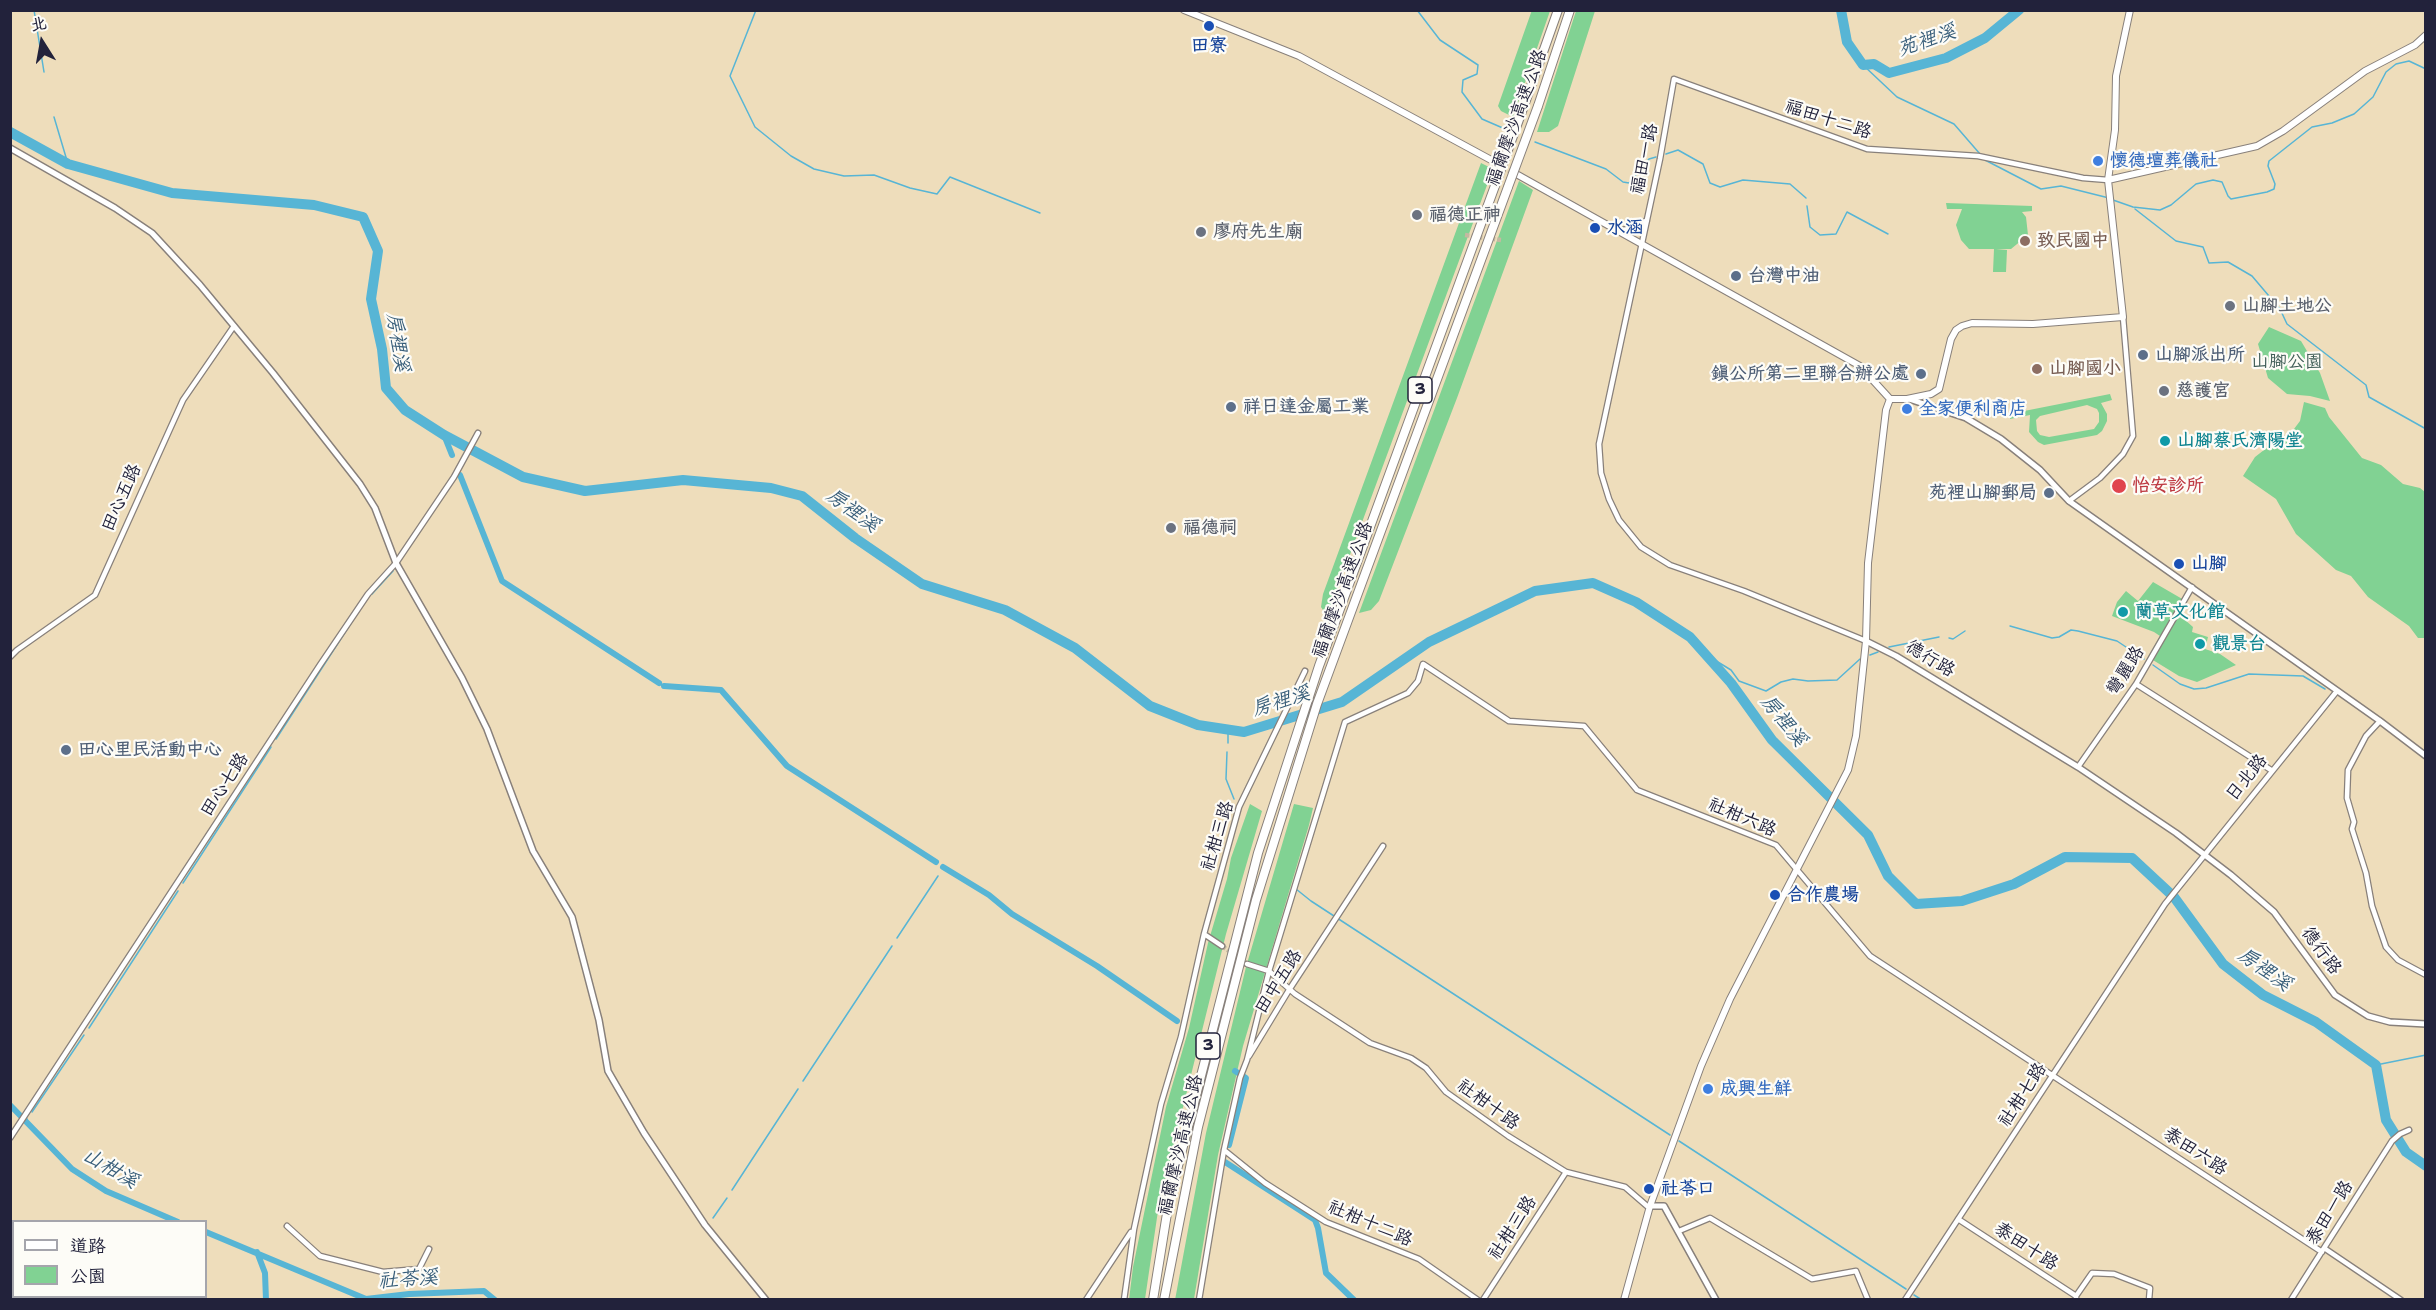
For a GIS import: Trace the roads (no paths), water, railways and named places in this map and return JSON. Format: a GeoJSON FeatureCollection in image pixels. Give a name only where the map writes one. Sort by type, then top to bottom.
{"type":"FeatureCollection","features":[{"type":"Feature","properties":{"kind":"highway","name":"福爾摩沙高速公路"},"geometry":{"type":"LineString","coordinates":[[1153,1299],[1172,1189],[1245,899],[1276,796],[1344,596],[1558,10]]}},
{"type":"Feature","properties":{"kind":"highway","name":"福爾摩沙高速公路"},"geometry":{"type":"LineString","coordinates":[[1164,1299],[1198,1127],[1256,900],[1317,704],[1538,106],[1570,10]]}},
{"type":"Feature","properties":{"kind":"main road"},"geometry":{"type":"LineString","coordinates":[[1184,10],[1299,56],[1493,161]]}},
{"type":"Feature","properties":{"kind":"main road"},"geometry":{"type":"LineString","coordinates":[[1518,175],[1860,366],[1890,399],[1907,399],[1931,394],[1939,389],[1951,339],[1956,330],[1962,326],[1972,322],[2033,324],[2123,317],[2108,180],[2115,130],[2116,76],[2130,10]]}},
{"type":"Feature","properties":{"kind":"main road"},"geometry":{"type":"LineString","coordinates":[[2108,180],[2257,146],[2270,141],[2365,71],[2415,45],[2426,35]]}},
{"type":"Feature","properties":{"kind":"main road"},"geometry":{"type":"LineString","coordinates":[[1624,1299],[1650,1206],[1701,1066],[1730,999],[1848,770],[1856,736],[1866,641],[1868,563],[1886,410],[1890,399]]}},
{"type":"Feature","properties":{"kind":"street","name":"福田十二路"},"geometry":{"type":"LineString","coordinates":[[1674,79],[1867,149],[1986,157],[2083,178],[2108,180]]}},
{"type":"Feature","properties":{"kind":"street","name":"福田一路"},"geometry":{"type":"LineString","coordinates":[[1641,244],[1674,79]]}},
{"type":"Feature","properties":{"kind":"street"},"geometry":{"type":"LineString","coordinates":[[10,148],[116,208],[152,233],[234,326],[360,484],[375,507],[396,563],[462,678],[487,729],[533,851],[572,917],[599,1020],[608,1071],[644,1133],[705,1225],[766,1299]]}},
{"type":"Feature","properties":{"kind":"street"},"geometry":{"type":"LineString","coordinates":[[1619,231],[1635,228],[1646,221]]}},
{"type":"Feature","properties":{"kind":"street","name":"德行路"},"geometry":{"type":"LineString","coordinates":[[1641,244],[1599,444],[1601,473],[1619,520],[1641,547],[1670,565],[1744,591],[1866,641],[1896,656],[2078,767],[2204,854],[2274,912],[2335,995],[2368,1016],[2390,1022],[2426,1024]]}},
{"type":"Feature","properties":{"kind":"street"},"geometry":{"type":"LineString","coordinates":[[2069,501],[2100,478],[2123,454],[2133,436],[2123,317]]}},
{"type":"Feature","properties":{"kind":"street","name":"田心五路"},"geometry":{"type":"LineString","coordinates":[[10,657],[95,595],[183,400],[234,326]]}},
{"type":"Feature","properties":{"kind":"street"},"geometry":{"type":"LineString","coordinates":[[1907,399],[1977,423],[2040,470],[2069,501],[2426,756]]}},
{"type":"Feature","properties":{"kind":"street","name":"田心七路"},"geometry":{"type":"LineString","coordinates":[[10,1138],[320,665],[368,594],[396,563],[454,477],[477,434]]}},
{"type":"Feature","properties":{"kind":"street","name":"彎麗路"},"geometry":{"type":"LineString","coordinates":[[2078,767],[2136,684],[2192,587]]}},
{"type":"Feature","properties":{"kind":"street","name":"社柑六路"},"geometry":{"type":"LineString","coordinates":[[1269,971],[1345,722],[1408,693],[1418,681],[1423,664],[1509,721],[1584,726],[1637,790],[1776,845],[1870,956],[2053,1075]]}},
{"type":"Feature","properties":{"kind":"street","name":"社柑三路"},"geometry":{"type":"LineString","coordinates":[[1124,1299],[1134,1228],[1161,1104],[1181,1037],[1204,934],[1233,824],[1305,671]]}},
{"type":"Feature","properties":{"kind":"street"},"geometry":{"type":"LineString","coordinates":[[2136,684],[2271,770]]}},
{"type":"Feature","properties":{"kind":"street","name":"日北路"},"geometry":{"type":"LineString","coordinates":[[2181,884],[2337,691]]}},
{"type":"Feature","properties":{"kind":"street"},"geometry":{"type":"LineString","coordinates":[[2380,721],[2366,736],[2348,770],[2347,798],[2354,822],[2352,829],[2366,873],[2372,906],[2386,947],[2398,960],[2426,975]]}},
{"type":"Feature","properties":{"kind":"street","name":"田中五路"},"geometry":{"type":"LineString","coordinates":[[1247,1060],[1289,990],[1383,846]]}},
{"type":"Feature","properties":{"kind":"street","name":"社柑七路"},"geometry":{"type":"LineString","coordinates":[[1905,1299],[2163,906],[2181,884]]}},
{"type":"Feature","properties":{"kind":"street"},"geometry":{"type":"LineString","coordinates":[[1204,934],[1222,946]]}},
{"type":"Feature","properties":{"kind":"street"},"geometry":{"type":"LineString","coordinates":[[1199,1299],[1224,1150],[1240,1078],[1247,1060],[1269,971],[1247,963]]}},
{"type":"Feature","properties":{"kind":"street","name":"社柑十路"},"geometry":{"type":"LineString","coordinates":[[1269,971],[1289,990],[1370,1043],[1411,1058],[1426,1068],[1446,1092],[1508,1136],[1566,1172],[1625,1187],[1647,1206],[1650,1206]]}},
{"type":"Feature","properties":{"kind":"street","name":"泰田六路"},"geometry":{"type":"LineString","coordinates":[[2053,1075],[2401,1299]]}},
{"type":"Feature","properties":{"kind":"street","name":"泰田一路"},"geometry":{"type":"LineString","coordinates":[[2291,1299],[2392,1142],[2400,1134],[2409,1130]]}},
{"type":"Feature","properties":{"kind":"street","name":"社柑十二路"},"geometry":{"type":"LineString","coordinates":[[1224,1150],[1264,1183],[1326,1222],[1419,1259],[1478,1299]]}},
{"type":"Feature","properties":{"kind":"street","name":"社柑三路"},"geometry":{"type":"LineString","coordinates":[[1483,1299],[1566,1172]]}},
{"type":"Feature","properties":{"kind":"street"},"geometry":{"type":"LineString","coordinates":[[1650,1206],[1665,1206],[1716,1299]]}},
{"type":"Feature","properties":{"kind":"street"},"geometry":{"type":"LineString","coordinates":[[1679,1231],[1710,1218],[1812,1279],[1856,1271],[1868,1299]]}},
{"type":"Feature","properties":{"kind":"street","name":"泰田十路"},"geometry":{"type":"LineString","coordinates":[[1958,1219],[2076,1298]]}},
{"type":"Feature","properties":{"kind":"street"},"geometry":{"type":"LineString","coordinates":[[287,1226],[320,1256],[383,1272],[419,1269],[429,1249]]}},
{"type":"Feature","properties":{"kind":"street"},"geometry":{"type":"LineString","coordinates":[[1086,1299],[1134,1228]]}},
{"type":"Feature","properties":{"kind":"street"},"geometry":{"type":"LineString","coordinates":[[2076,1298],[2092,1273],[2114,1274],[2150,1288],[2150,1299]]}},
{"type":"Feature","properties":{"kind":"waterway"},"geometry":{"type":"LineString","coordinates":[[34,10],[44,72]]}},
{"type":"Feature","properties":{"kind":"waterway"},"geometry":{"type":"LineString","coordinates":[[756,10],[730,76],[755,127],[791,156],[814,169],[844,176],[874,175],[910,188],[937,194],[950,177],[1040,213]]}},
{"type":"Feature","properties":{"kind":"waterway"},"geometry":{"type":"LineString","coordinates":[[1417,10],[1440,40],[1478,65],[1477,74],[1463,80],[1462,92],[1482,119],[1512,132]]}},
{"type":"Feature","properties":{"kind":"waterway","name":"苑裡溪"},"geometry":{"type":"LineString","coordinates":[[1841,10],[1847,42],[1863,65],[1874,64],[1889,73],[1946,58],[1985,38],[2019,10]]}},
{"type":"Feature","properties":{"kind":"waterway"},"geometry":{"type":"LineString","coordinates":[[2113,200],[2133,207],[2160,210],[2171,205],[2196,184],[2213,180],[2222,182],[2231,199],[2267,192],[2274,189],[2275,184],[2268,166],[2269,161],[2312,127],[2332,123],[2354,114],[2373,97],[2386,72],[2396,64],[2409,61],[2426,69]]}},
{"type":"Feature","properties":{"kind":"waterway"},"geometry":{"type":"LineString","coordinates":[[1863,65],[1897,97],[1954,124],[1980,154]]}},
{"type":"Feature","properties":{"kind":"waterway"},"geometry":{"type":"LineString","coordinates":[[54,117],[68,164]]}},
{"type":"Feature","properties":{"kind":"waterway","name":"房裡溪"},"geometry":{"type":"LineString","coordinates":[[10,132],[68,164],[172,193],[314,205],[363,217],[378,251],[371,299],[382,349],[386,388],[405,410],[444,435],[523,477],[585,491],[683,480],[771,488],[802,496],[855,538],[922,584],[1005,610],[1075,648],[1150,706],[1198,725],[1244,732],[1342,702],[1429,642],[1535,591],[1593,583],[1636,602],[1690,637],[1731,683],[1772,740],[1868,835],[1888,876],[1916,904],[1962,901],[2014,884],[2065,857],[2132,858],[2174,897],[2223,964],[2263,995],[2316,1022],[2376,1065],[2386,1120],[2406,1152],[2426,1166]]}},
{"type":"Feature","properties":{"kind":"waterway"},"geometry":{"type":"LineString","coordinates":[[1535,142],[1606,169],[1623,182],[1629,183],[1649,159],[1656,157]]}},
{"type":"Feature","properties":{"kind":"waterway"},"geometry":{"type":"LineString","coordinates":[[1666,154],[1678,150],[1703,164],[1710,183],[1720,187],[1743,180],[1790,184],[1806,198]]}},
{"type":"Feature","properties":{"kind":"waterway"},"geometry":{"type":"LineString","coordinates":[[1985,160],[2041,189],[2061,186],[2109,198]]}},
{"type":"Feature","properties":{"kind":"waterway"},"geometry":{"type":"LineString","coordinates":[[1807,206],[1810,227],[1820,235],[1836,234],[1847,212],[1888,234]]}},
{"type":"Feature","properties":{"kind":"waterway"},"geometry":{"type":"LineString","coordinates":[[2135,209],[2176,241],[2203,247],[2209,263],[2228,262],[2252,276],[2280,309],[2287,324],[2366,385],[2369,397],[2426,429]]}},
{"type":"Feature","properties":{"kind":"waterway"},"geometry":{"type":"LineString","coordinates":[[444,435],[452,455]]}},
{"type":"Feature","properties":{"kind":"waterway"},"geometry":{"type":"LineString","coordinates":[[460,475],[502,581],[659,683]]}},
{"type":"Feature","properties":{"kind":"waterway"},"geometry":{"type":"LineString","coordinates":[[372,594],[393,571]]}},
{"type":"Feature","properties":{"kind":"waterway"},"geometry":{"type":"LineString","coordinates":[[276,739],[364,603]]}},
{"type":"Feature","properties":{"kind":"waterway"},"geometry":{"type":"LineString","coordinates":[[2010,626],[2052,638],[2071,630],[2078,631],[2117,641],[2144,659]]}},
{"type":"Feature","properties":{"kind":"waterway"},"geometry":{"type":"LineString","coordinates":[[1949,638],[1953,639],[1965,631]]}},
{"type":"Feature","properties":{"kind":"waterway"},"geometry":{"type":"LineString","coordinates":[[1889,647],[1939,637]]}},
{"type":"Feature","properties":{"kind":"waterway"},"geometry":{"type":"LineString","coordinates":[[1870,655],[1878,652]]}},
{"type":"Feature","properties":{"kind":"waterway"},"geometry":{"type":"LineString","coordinates":[[1708,656],[1731,670],[1739,681],[1766,691],[1781,682],[1793,679],[1837,680],[1860,659]]}},
{"type":"Feature","properties":{"kind":"waterway"},"geometry":{"type":"LineString","coordinates":[[2153,665],[2180,684],[2194,689],[2206,688],[2249,674],[2303,676],[2325,689]]}},
{"type":"Feature","properties":{"kind":"waterway"},"geometry":{"type":"LineString","coordinates":[[664,686],[721,690],[787,766],[936,862]]}},
{"type":"Feature","properties":{"kind":"waterway"},"geometry":{"type":"LineString","coordinates":[[1228,730],[1228,743]]}},
{"type":"Feature","properties":{"kind":"waterway"},"geometry":{"type":"LineString","coordinates":[[183,883],[271,747]]}},
{"type":"Feature","properties":{"kind":"waterway"},"geometry":{"type":"LineString","coordinates":[[1227,752],[1226,779],[1234,799]]}},
{"type":"Feature","properties":{"kind":"waterway"},"geometry":{"type":"LineString","coordinates":[[943,867],[989,895],[1012,914],[1097,966],[1177,1021]]}},
{"type":"Feature","properties":{"kind":"waterway"},"geometry":{"type":"LineString","coordinates":[[897,938],[938,876]]}},
{"type":"Feature","properties":{"kind":"waterway"},"geometry":{"type":"LineString","coordinates":[[1296,889],[1670,1135]]}},
{"type":"Feature","properties":{"kind":"waterway"},"geometry":{"type":"LineString","coordinates":[[89,1028],[178,891]]}},
{"type":"Feature","properties":{"kind":"waterway"},"geometry":{"type":"LineString","coordinates":[[803,1081],[892,946]]}},
{"type":"Feature","properties":{"kind":"waterway"},"geometry":{"type":"LineString","coordinates":[[32,1112],[84,1035]]}},
{"type":"Feature","properties":{"kind":"waterway"},"geometry":{"type":"LineString","coordinates":[[2376,1065],[2426,1055]]}},
{"type":"Feature","properties":{"kind":"waterway"},"geometry":{"type":"LineString","coordinates":[[1229,1145],[1246,1078],[1235,1071]]}},
{"type":"Feature","properties":{"kind":"waterway"},"geometry":{"type":"LineString","coordinates":[[732,1190],[798,1089]]}},
{"type":"Feature","properties":{"kind":"waterway","name":"山柑溪"},"geometry":{"type":"LineString","coordinates":[[10,1105],[72,1169],[106,1191],[173,1220]]}},
{"type":"Feature","properties":{"kind":"waterway"},"geometry":{"type":"LineString","coordinates":[[1679,1141],[1906,1289]]}},
{"type":"Feature","properties":{"kind":"waterway"},"geometry":{"type":"LineString","coordinates":[[1225,1162],[1315,1220],[1326,1273],[1354,1300]]}},
{"type":"Feature","properties":{"kind":"waterway"},"geometry":{"type":"LineString","coordinates":[[713,1218],[727,1198]]}},
{"type":"Feature","properties":{"kind":"waterway","name":"社苓溪"},"geometry":{"type":"LineString","coordinates":[[207,1232],[366,1299],[409,1294],[484,1291],[495,1300]]}},
{"type":"Feature","properties":{"kind":"waterway","name":"山柑溪"},"geometry":{"type":"LineString","coordinates":[[257,1252],[265,1273],[266,1300]]}},
{"type":"Feature","properties":{"kind":"waterway"},"geometry":{"type":"LineString","coordinates":[[1914,1295],[1922,1300]]}},
{"type":"Feature","properties":{"kind":"tunnel"},"geometry":{"type":"LineString","coordinates":[[1493,161],[1516,174]]}},
{"type":"Feature","properties":{"kind":"tunnel"},"geometry":{"type":"LineString","coordinates":[[1465,235],[1501,240]]}},
{"type":"Feature","properties":{"kind":"tunnel"},"geometry":{"type":"LineString","coordinates":[[1222,946],[1247,964]]}},
{"type":"Feature","properties":{"kind":"place","name":"田寮"},"geometry":{"type":"Point","coordinates":[1209,26]}},
{"type":"Feature","properties":{"kind":"place","name":"懷德壇葬儀社"},"geometry":{"type":"Point","coordinates":[2098,161]}},
{"type":"Feature","properties":{"kind":"place","name":"福德正神"},"geometry":{"type":"Point","coordinates":[1417,215]}},
{"type":"Feature","properties":{"kind":"place","name":"水涵"},"geometry":{"type":"Point","coordinates":[1595,228]}},
{"type":"Feature","properties":{"kind":"place","name":"廖府先生廟"},"geometry":{"type":"Point","coordinates":[1201,232]}},
{"type":"Feature","properties":{"kind":"place","name":"致民國中"},"geometry":{"type":"Point","coordinates":[2025,241]}},
{"type":"Feature","properties":{"kind":"place","name":"台灣中油"},"geometry":{"type":"Point","coordinates":[1736,276]}},
{"type":"Feature","properties":{"kind":"place","name":"山腳土地公"},"geometry":{"type":"Point","coordinates":[2230,306]}},
{"type":"Feature","properties":{"kind":"place","name":"山腳派出所"},"geometry":{"type":"Point","coordinates":[2143,355]}},
{"type":"Feature","properties":{"kind":"place","name":"山腳國小"},"geometry":{"type":"Point","coordinates":[2037,369]}},
{"type":"Feature","properties":{"kind":"place","name":"鎮公所第二里聯合辦公處"},"geometry":{"type":"Point","coordinates":[1921,374]}},
{"type":"Feature","properties":{"kind":"place","name":"慈護宮"},"geometry":{"type":"Point","coordinates":[2164,391]}},
{"type":"Feature","properties":{"kind":"place","name":"祥日達金屬工業"},"geometry":{"type":"Point","coordinates":[1231,407]}},
{"type":"Feature","properties":{"kind":"place","name":"全家便利商店"},"geometry":{"type":"Point","coordinates":[1907,409]}},
{"type":"Feature","properties":{"kind":"place","name":"山腳蔡氏濟陽堂"},"geometry":{"type":"Point","coordinates":[2165,441]}},
{"type":"Feature","properties":{"kind":"place","name":"怡安診所"},"geometry":{"type":"Point","coordinates":[2119,486]}},
{"type":"Feature","properties":{"kind":"place","name":"苑裡山腳郵局"},"geometry":{"type":"Point","coordinates":[2049,493]}},
{"type":"Feature","properties":{"kind":"place","name":"福德祠"},"geometry":{"type":"Point","coordinates":[1171,528]}},
{"type":"Feature","properties":{"kind":"place","name":"山腳"},"geometry":{"type":"Point","coordinates":[2179,564]}},
{"type":"Feature","properties":{"kind":"place","name":"蘭草文化館"},"geometry":{"type":"Point","coordinates":[2123,612]}},
{"type":"Feature","properties":{"kind":"place","name":"觀景台"},"geometry":{"type":"Point","coordinates":[2200,644]}},
{"type":"Feature","properties":{"kind":"place","name":"田心里民活動中心"},"geometry":{"type":"Point","coordinates":[66,750]}},
{"type":"Feature","properties":{"kind":"place","name":"合作農場"},"geometry":{"type":"Point","coordinates":[1775,895]}},
{"type":"Feature","properties":{"kind":"place","name":"成興生鮮"},"geometry":{"type":"Point","coordinates":[1708,1089]}},
{"type":"Feature","properties":{"kind":"place","name":"社苓口"},"geometry":{"type":"Point","coordinates":[1649,1189]}},
{"type":"Feature","properties":{"kind":"park label","name":"山腳公園"},"geometry":{"type":"Point","coordinates":[2287,362]}}]}
